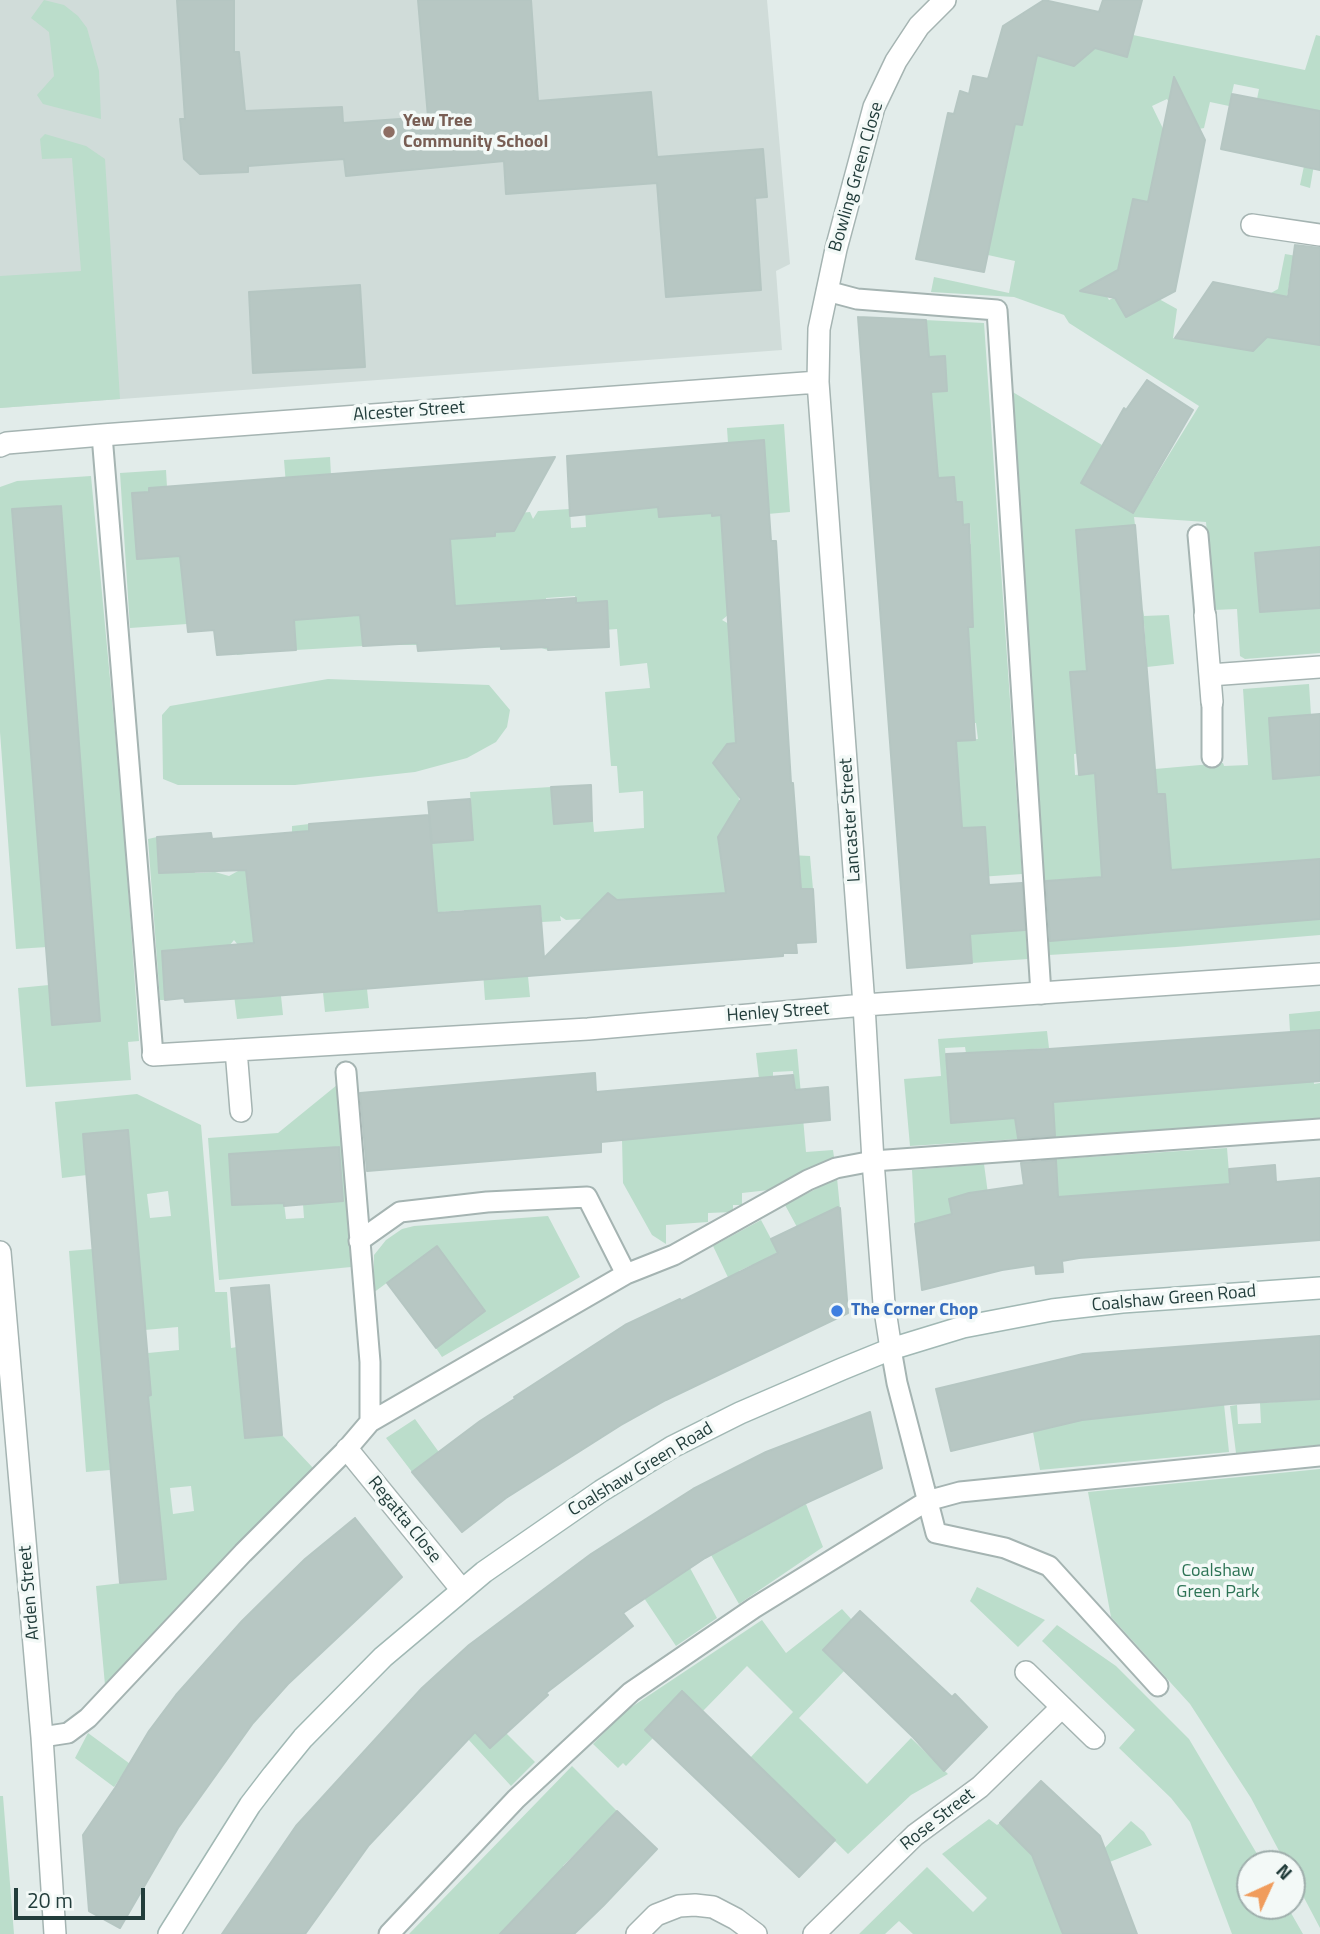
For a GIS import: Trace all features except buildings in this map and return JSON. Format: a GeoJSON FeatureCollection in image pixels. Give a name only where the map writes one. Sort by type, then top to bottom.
{"type":"FeatureCollection","features":[{"type":"Feature","properties":{"kind":"street","name":"Bowling Green Close"},"geometry":{"type":"LineString","coordinates":[[827,291],[874,107],[895,61],[919,26],[945,0]]}},
{"type":"Feature","properties":{"kind":"street"},"geometry":{"type":"LineString","coordinates":[[1252,225],[1320,235]]}},
{"type":"Feature","properties":{"kind":"street","name":"Lancaster Street"},"geometry":{"type":"LineString","coordinates":[[827,291],[818,328],[818,382],[873,1161],[884,1304],[891,1349]]}},
{"type":"Feature","properties":{"kind":"street","name":"Alcester Street"},"geometry":{"type":"LineString","coordinates":[[0,446],[7,443],[102,435],[818,382]]}},
{"type":"Feature","properties":{"kind":"street"},"geometry":{"type":"LineString","coordinates":[[1205,615],[1212,702]]}},
{"type":"Feature","properties":{"kind":"street"},"geometry":{"type":"LineString","coordinates":[[1210,675],[1320,667]]}},
{"type":"Feature","properties":{"kind":"street","name":"Henley Street"},"geometry":{"type":"LineString","coordinates":[[153,1055],[588,1029],[864,1006],[1320,974]]}},
{"type":"Feature","properties":{"kind":"street"},"geometry":{"type":"LineString","coordinates":[[236,1050],[241,1111]]}},
{"type":"Feature","properties":{"kind":"street","name":"Arden Street"},"geometry":{"type":"LineString","coordinates":[[0,1252],[3,1311],[42,1737],[55,1934]]}},
{"type":"Feature","properties":{"kind":"street","name":"Coalshaw Green Road"},"geometry":{"type":"LineString","coordinates":[[169,1934],[250,1805],[303,1738],[383,1657],[484,1572],[601,1491],[672,1447],[740,1413],[891,1349],[963,1327],[1052,1310],[1122,1302],[1320,1288]]}},
{"type":"Feature","properties":{"kind":"street","name":"Regatta Close"},"geometry":{"type":"LineString","coordinates":[[347,1449],[462,1590]]}},
{"type":"Feature","properties":{"kind":"street"},"geometry":{"type":"LineString","coordinates":[[1026,1672],[1094,1738]]}},
{"type":"Feature","properties":{"kind":"street","name":"Rose Street"},"geometry":{"type":"LineString","coordinates":[[814,1934],[915,1835],[980,1787],[1062,1707]]}},
{"type":"Feature","properties":{"kind":"street"},"geometry":{"type":"LineString","coordinates":[[637,1934],[656,1915],[679,1906],[695,1905],[713,1907],[756,1934]]}},
{"type":"Feature","properties":{"kind":"lane"},"geometry":{"type":"LineString","coordinates":[[827,291],[857,299],[997,310],[1041,994]]}},
{"type":"Feature","properties":{"kind":"lane"},"geometry":{"type":"LineString","coordinates":[[102,435],[153,1055]]}},
{"type":"Feature","properties":{"kind":"lane"},"geometry":{"type":"LineString","coordinates":[[1198,535],[1205,615]]}},
{"type":"Feature","properties":{"kind":"lane"},"geometry":{"type":"LineString","coordinates":[[1212,702],[1213,757]]}},
{"type":"Feature","properties":{"kind":"lane"},"geometry":{"type":"LineString","coordinates":[[346,1072],[370,1362],[370,1422]]}},
{"type":"Feature","properties":{"kind":"lane"},"geometry":{"type":"LineString","coordinates":[[42,1737],[68,1733],[88,1718],[370,1422],[626,1273],[674,1255],[808,1180],[836,1168],[873,1161],[1320,1129]]}},
{"type":"Feature","properties":{"kind":"lane"},"geometry":{"type":"LineString","coordinates":[[359,1241],[400,1212],[487,1202],[586,1197],[626,1273]]}},
{"type":"Feature","properties":{"kind":"lane"},"geometry":{"type":"LineString","coordinates":[[891,1349],[936,1533],[1005,1548],[1049,1566],[1158,1686]]}},
{"type":"Feature","properties":{"kind":"lane"},"geometry":{"type":"LineString","coordinates":[[389,1934],[516,1799],[631,1692],[754,1608],[927,1501],[960,1492],[1320,1456]]}},
{"type":"Feature","properties":{"kind":"shaded area","name":"Yew Tree Community School"},"geometry":{"type":"Polygon","coordinates":[[[0,0],[767,0],[790,264],[776,271],[782,350],[0,408],[0,0]]]}},
{"type":"Feature","properties":{"kind":"green space"},"geometry":{"type":"Polygon","coordinates":[[[44,0],[64,5],[78,16],[87,28],[99,71],[101,119],[43,104],[37,95],[54,76],[49,32],[31,18],[44,0]]]}},
{"type":"Feature","properties":{"kind":"green space"},"geometry":{"type":"Polygon","coordinates":[[[1092,11],[1127,57],[1133,35],[1305,70],[1316,35],[1320,36],[1320,130],[1310,188],[1300,185],[1307,152],[1276,115],[1279,103],[1257,99],[1259,89],[1234,84],[1229,106],[1210,102],[1204,128],[1199,129],[1184,97],[1170,104],[1167,99],[1152,106],[1170,143],[1158,152],[1148,202],[1133,199],[1125,239],[1138,260],[1099,281],[1109,300],[1115,297],[1126,317],[1159,299],[1177,309],[1173,338],[1212,344],[1215,339],[1221,346],[1253,351],[1259,346],[1261,330],[1264,330],[1271,293],[1278,289],[1285,254],[1320,260],[1320,276],[1291,272],[1284,316],[1320,345],[1320,547],[1255,553],[1260,612],[1320,608],[1320,653],[1245,659],[1240,656],[1237,609],[1214,610],[1206,522],[1134,517],[1135,525],[1076,530],[1083,615],[1143,610],[1144,616],[1169,615],[1174,664],[1147,667],[1144,623],[1085,629],[1088,671],[1071,672],[1092,714],[1150,710],[1151,726],[1092,731],[1093,752],[1074,754],[1075,775],[1095,773],[1098,817],[1157,794],[1155,769],[1223,763],[1224,766],[1248,765],[1243,689],[1309,684],[1311,715],[1269,719],[1273,778],[1320,775],[1320,859],[1283,922],[1320,919],[1320,935],[1049,955],[1048,941],[1168,932],[1163,872],[1042,881],[1011,391],[1102,445],[1082,483],[1133,513],[1199,406],[1069,323],[1064,315],[1014,297],[931,292],[934,277],[1009,293],[1015,261],[988,255],[1000,192],[959,112],[1022,125],[1038,52],[1074,66],[1079,62],[1092,11]],[[1262,864],[1181,930],[1266,924],[1262,864]]]}},
{"type":"Feature","properties":{"kind":"green space"},"geometry":{"type":"Polygon","coordinates":[[[45,134],[86,146],[105,159],[120,399],[0,408],[0,276],[81,271],[72,158],[42,159],[40,139],[45,134]]]}},
{"type":"Feature","properties":{"kind":"green space"},"geometry":{"type":"Polygon","coordinates":[[[925,320],[984,323],[1022,874],[965,878],[986,846],[985,827],[962,828],[956,741],[978,739],[976,723],[955,724],[943,546],[971,544],[970,524],[941,526],[939,504],[955,489],[954,477],[938,478],[931,392],[947,391],[945,356],[929,357],[925,320]]]}},
{"type":"Feature","properties":{"kind":"green space"},"geometry":{"type":"Polygon","coordinates":[[[784,424],[790,512],[734,517],[728,615],[722,620],[729,624],[778,704],[733,707],[736,749],[723,750],[717,758],[717,768],[738,787],[741,828],[723,830],[718,838],[719,847],[726,852],[810,856],[813,889],[598,918],[566,920],[560,916],[561,921],[542,922],[540,906],[523,907],[490,979],[528,976],[530,997],[485,1000],[483,972],[466,929],[464,910],[408,915],[348,990],[367,989],[369,1008],[325,1012],[322,983],[269,922],[252,924],[254,943],[238,945],[234,940],[230,945],[162,951],[165,1000],[160,1000],[148,839],[157,837],[195,873],[215,872],[229,876],[238,871],[259,869],[292,833],[292,826],[309,824],[312,862],[391,818],[403,817],[405,849],[431,843],[473,840],[470,792],[551,787],[554,824],[593,821],[594,832],[644,828],[643,791],[619,793],[617,766],[611,766],[605,692],[650,688],[647,663],[620,666],[617,629],[578,632],[575,596],[546,598],[548,650],[538,647],[458,648],[455,601],[413,583],[417,645],[380,645],[360,608],[363,646],[296,650],[252,604],[255,653],[237,655],[234,614],[184,595],[187,624],[130,628],[120,473],[166,470],[167,487],[132,493],[137,559],[166,557],[286,485],[284,460],[330,457],[331,475],[377,541],[495,536],[494,522],[504,532],[514,531],[520,522],[519,513],[530,512],[533,519],[538,511],[570,509],[571,528],[586,527],[585,508],[631,502],[631,510],[641,509],[640,502],[657,501],[659,517],[685,515],[710,497],[712,516],[733,514],[763,440],[728,443],[727,428],[784,424]],[[352,582],[315,618],[355,616],[352,582]]]}},
{"type":"Feature","properties":{"kind":"green space"},"geometry":{"type":"Polygon","coordinates":[[[91,476],[123,817],[139,1041],[128,1042],[131,1080],[26,1087],[18,988],[49,985],[53,1025],[100,1021],[80,777],[47,947],[16,949],[0,732],[0,487],[17,481],[91,476]],[[61,506],[12,510],[31,755],[61,506]]]}},
{"type":"Feature","properties":{"kind":"green space"},"geometry":{"type":"Polygon","coordinates":[[[328,679],[489,685],[510,710],[507,727],[496,742],[467,758],[415,772],[295,785],[178,785],[163,779],[162,715],[170,706],[328,679]]]}},
{"type":"Feature","properties":{"kind":"green space"},"geometry":{"type":"Polygon","coordinates":[[[1023,902],[1028,959],[972,963],[968,907],[1023,902]]]}},
{"type":"Feature","properties":{"kind":"green space"},"geometry":{"type":"Polygon","coordinates":[[[259,993],[261,997],[281,996],[283,1015],[237,1019],[234,995],[259,993]]]}},
{"type":"Feature","properties":{"kind":"green space"},"geometry":{"type":"Polygon","coordinates":[[[1320,1011],[1320,1030],[1310,1031],[1314,1084],[1320,1083],[1320,1118],[1055,1137],[1050,1069],[1075,1100],[1152,1094],[1193,1061],[1195,1091],[1272,1085],[1291,1049],[1289,1014],[1320,1011]]]}},
{"type":"Feature","properties":{"kind":"green space"},"geometry":{"type":"Polygon","coordinates":[[[1047,1031],[1049,1048],[966,1053],[965,1047],[945,1048],[951,1123],[990,1120],[1032,1108],[1034,1138],[910,1146],[904,1079],[941,1076],[938,1039],[1047,1031]]]}},
{"type":"Feature","properties":{"kind":"green space"},"geometry":{"type":"Polygon","coordinates":[[[797,1049],[806,1152],[833,1150],[834,1157],[769,1190],[742,1193],[742,1205],[733,1205],[733,1212],[708,1213],[708,1222],[666,1225],[666,1244],[652,1235],[623,1183],[622,1139],[797,1123],[793,1071],[773,1072],[773,1077],[759,1079],[756,1053],[797,1049]]]}},
{"type":"Feature","properties":{"kind":"green space"},"geometry":{"type":"Polygon","coordinates":[[[337,1085],[351,1267],[219,1280],[208,1138],[278,1133],[337,1085]],[[339,1147],[230,1154],[232,1205],[284,1203],[286,1219],[304,1218],[303,1204],[343,1200],[339,1147]]]}},
{"type":"Feature","properties":{"kind":"green space"},"geometry":{"type":"Polygon","coordinates":[[[137,1094],[201,1125],[215,1292],[227,1292],[231,1348],[237,1347],[245,1438],[282,1435],[314,1469],[250,1531],[105,1685],[96,1586],[166,1578],[151,1426],[107,1429],[110,1470],[86,1472],[69,1251],[93,1249],[141,1285],[135,1207],[128,1131],[87,1175],[62,1178],[55,1102],[137,1094]],[[168,1191],[147,1194],[150,1218],[171,1216],[168,1191]],[[144,1313],[105,1399],[151,1395],[148,1353],[179,1350],[178,1327],[145,1330],[144,1313]],[[191,1486],[170,1488],[173,1514],[194,1511],[191,1486]]]}},
{"type":"Feature","properties":{"kind":"green space"},"geometry":{"type":"Polygon","coordinates":[[[1227,1148],[1230,1185],[1044,1200],[1041,1160],[1227,1148]]]}},
{"type":"Feature","properties":{"kind":"green space"},"geometry":{"type":"Polygon","coordinates":[[[984,1164],[988,1194],[949,1199],[952,1214],[915,1224],[912,1170],[984,1164]]]}},
{"type":"Feature","properties":{"kind":"green space"},"geometry":{"type":"Polygon","coordinates":[[[837,1178],[840,1208],[797,1227],[785,1205],[837,1178]]]}},
{"type":"Feature","properties":{"kind":"green space"},"geometry":{"type":"Polygon","coordinates":[[[548,1216],[580,1277],[442,1357],[436,1348],[485,1311],[437,1246],[373,1293],[374,1255],[386,1240],[402,1229],[548,1216]]]}},
{"type":"Feature","properties":{"kind":"green space"},"geometry":{"type":"Polygon","coordinates":[[[761,1220],[778,1252],[763,1260],[771,1275],[760,1280],[752,1265],[739,1271],[746,1287],[735,1292],[713,1246],[761,1220]]]}},
{"type":"Feature","properties":{"kind":"green space"},"geometry":{"type":"Polygon","coordinates":[[[1320,1399],[1320,1445],[1236,1453],[1230,1406],[1237,1405],[1238,1424],[1261,1423],[1260,1403],[1320,1399]]]}},
{"type":"Feature","properties":{"kind":"green space"},"geometry":{"type":"Polygon","coordinates":[[[1224,1404],[1229,1452],[1040,1470],[1033,1432],[1086,1419],[1224,1404]]]}},
{"type":"Feature","properties":{"kind":"green space"},"geometry":{"type":"Polygon","coordinates":[[[415,1419],[446,1462],[412,1472],[386,1438],[415,1419]]]}},
{"type":"Feature","properties":{"kind":"green space","name":"Coalshaw Green Park"},"geometry":{"type":"Polygon","coordinates":[[[1320,1469],[1320,1928],[1306,1902],[1306,1850],[1279,1850],[1251,1798],[1190,1704],[1111,1617],[1088,1492],[1320,1469]]]}},
{"type":"Feature","properties":{"kind":"green space"},"geometry":{"type":"Polygon","coordinates":[[[806,1504],[823,1547],[739,1604],[711,1555],[806,1504]]]}},
{"type":"Feature","properties":{"kind":"green space"},"geometry":{"type":"Polygon","coordinates":[[[690,1568],[717,1618],[676,1646],[644,1598],[690,1568]]]}},
{"type":"Feature","properties":{"kind":"green space"},"geometry":{"type":"Polygon","coordinates":[[[977,1587],[1045,1620],[1018,1647],[970,1601],[977,1587]]]}},
{"type":"Feature","properties":{"kind":"green space"},"geometry":{"type":"Polygon","coordinates":[[[842,1609],[852,1620],[823,1650],[844,1671],[799,1718],[867,1784],[911,1738],[948,1774],[911,1795],[848,1854],[750,1758],[793,1712],[747,1666],[703,1711],[682,1692],[653,1738],[626,1766],[623,1763],[618,1768],[593,1744],[624,1712],[762,1620],[786,1653],[842,1609]]]}},
{"type":"Feature","properties":{"kind":"green space"},"geometry":{"type":"Polygon","coordinates":[[[1057,1625],[1116,1666],[1189,1739],[1255,1850],[1236,1850],[1236,1920],[1295,1920],[1303,1934],[1232,1934],[1190,1822],[1171,1798],[1119,1748],[1135,1730],[1042,1641],[1057,1625]]]}},
{"type":"Feature","properties":{"kind":"green space"},"geometry":{"type":"Polygon","coordinates":[[[475,1731],[506,1733],[535,1762],[511,1786],[468,1739],[475,1731]]]}},
{"type":"Feature","properties":{"kind":"green space"},"geometry":{"type":"Polygon","coordinates":[[[88,1733],[137,1769],[131,1778],[123,1774],[114,1787],[75,1758],[88,1733]]]}},
{"type":"Feature","properties":{"kind":"green space"},"geometry":{"type":"Polygon","coordinates":[[[572,1766],[617,1811],[500,1934],[409,1934],[572,1766]]]}},
{"type":"Feature","properties":{"kind":"green space"},"geometry":{"type":"Polygon","coordinates":[[[0,1796],[3,1796],[14,1934],[0,1934],[0,1796]]]}},
{"type":"Feature","properties":{"kind":"green space"},"geometry":{"type":"Polygon","coordinates":[[[989,1819],[997,1825],[1000,1823],[1050,1872],[1092,1861],[1131,1821],[1144,1832],[1152,1845],[1045,1888],[1063,1934],[913,1934],[899,1921],[885,1934],[859,1934],[927,1867],[973,1912],[987,1898],[942,1854],[989,1819]]]}},
{"type":"Feature","properties":{"kind":"place","name":"Yew Tree Community School"},"geometry":{"type":"Point","coordinates":[389,132]}},
{"type":"Feature","properties":{"kind":"place","name":"The Corner Chop"},"geometry":{"type":"Point","coordinates":[837,1311]}}]}
